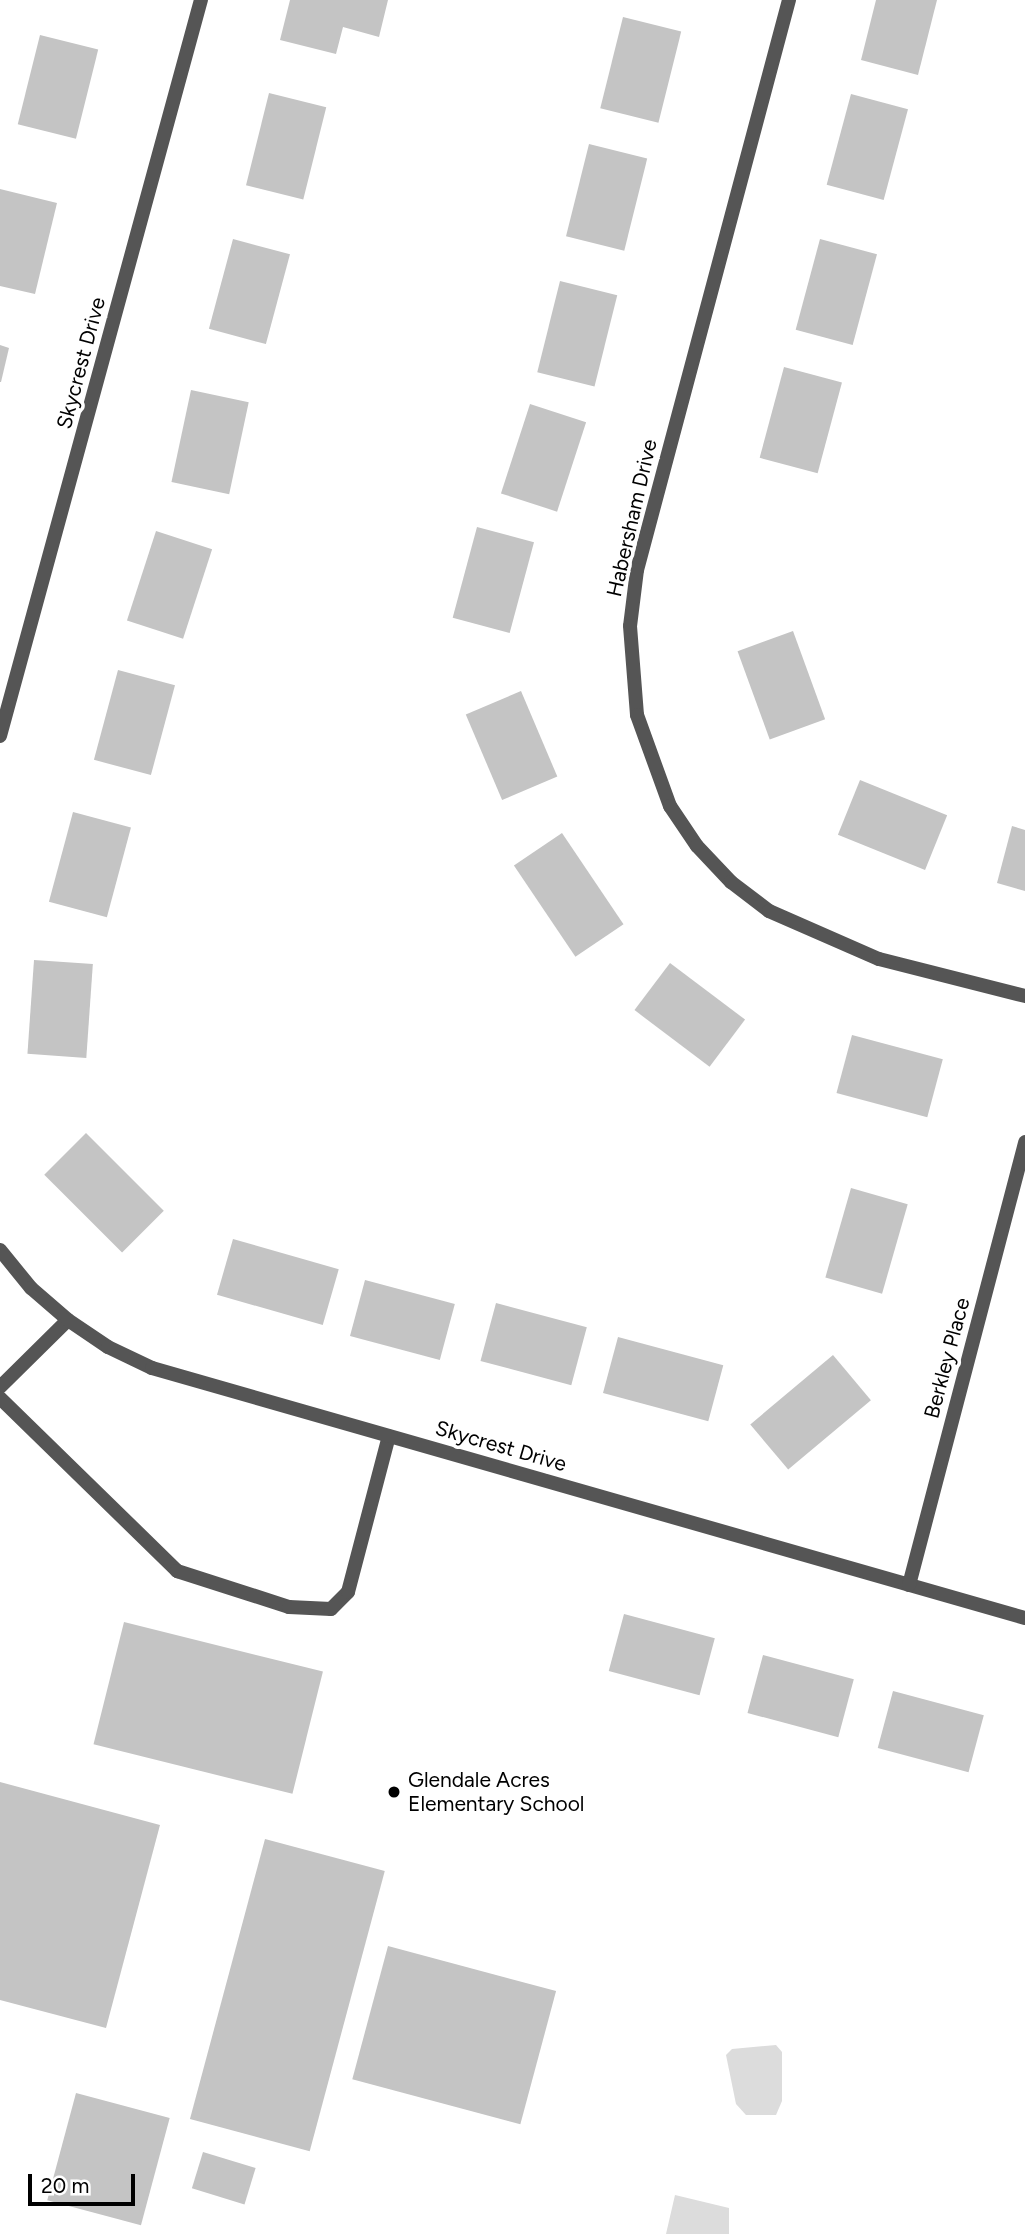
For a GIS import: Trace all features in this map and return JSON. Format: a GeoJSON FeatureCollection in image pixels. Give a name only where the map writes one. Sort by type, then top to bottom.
{"type":"FeatureCollection","features":[{"type":"Feature","properties":{"kind":"street","name":"Skycrest Drive"},"geometry":{"type":"LineString","coordinates":[[0,736],[201,0]]}},
{"type":"Feature","properties":{"kind":"street","name":"Habersham Drive"},"geometry":{"type":"LineString","coordinates":[[789,0],[637,570],[630,626],[637,715],[670,806],[697,846],[731,882],[769,911],[879,959],[1025,996]]}},
{"type":"Feature","properties":{"kind":"street","name":"Berkley Place"},"geometry":{"type":"LineString","coordinates":[[909,1586],[1025,1142]]}},
{"type":"Feature","properties":{"kind":"street","name":"Skycrest Drive"},"geometry":{"type":"LineString","coordinates":[[0,1250],[31,1288],[68,1320],[152,1368],[1025,1618]]}},
{"type":"Feature","properties":{"kind":"street"},"geometry":{"type":"LineString","coordinates":[[0,1387],[68,1320]]}},
{"type":"Feature","properties":{"kind":"street"},"geometry":{"type":"LineString","coordinates":[[0,1398],[177,1571],[289,1606],[331,1609],[348,1592],[389,1436]]}},
{"type":"Feature","properties":{"kind":"shaded area"},"geometry":{"type":"Polygon","coordinates":[[[776,2045],[782,2052],[782,2101],[776,2115],[746,2115],[736,2104],[726,2055],[732,2049],[776,2045]]]}},
{"type":"Feature","properties":{"kind":"shaded area"},"geometry":{"type":"Polygon","coordinates":[[[675,2195],[729,2208],[729,2234],[666,2234],[675,2195]]]}},
{"type":"Feature","properties":{"kind":"building"},"geometry":{"type":"Polygon","coordinates":[[[290,0],[388,0],[379,37],[343,27],[336,54],[280,40],[290,0]]]}},
{"type":"Feature","properties":{"kind":"building"},"geometry":{"type":"Polygon","coordinates":[[[876,0],[937,0],[918,75],[861,60],[876,0]]]}},
{"type":"Feature","properties":{"kind":"building"},"geometry":{"type":"Polygon","coordinates":[[[623,17],[681,32],[658,123],[600,108],[623,17]]]}},
{"type":"Feature","properties":{"kind":"building"},"geometry":{"type":"Polygon","coordinates":[[[40,35],[98,50],[76,139],[18,124],[40,35]]]}},
{"type":"Feature","properties":{"kind":"building"},"geometry":{"type":"Polygon","coordinates":[[[269,93],[326,107],[303,199],[246,185],[269,93]]]}},
{"type":"Feature","properties":{"kind":"building"},"geometry":{"type":"Polygon","coordinates":[[[851,94],[908,109],[884,200],[827,185],[851,94]]]}},
{"type":"Feature","properties":{"kind":"building"},"geometry":{"type":"Polygon","coordinates":[[[589,144],[647,159],[624,251],[566,236],[589,144]]]}},
{"type":"Feature","properties":{"kind":"building"},"geometry":{"type":"Polygon","coordinates":[[[0,189],[57,203],[35,294],[0,286],[0,189]]]}},
{"type":"Feature","properties":{"kind":"building"},"geometry":{"type":"Polygon","coordinates":[[[233,239],[290,254],[266,344],[209,329],[233,239]]]}},
{"type":"Feature","properties":{"kind":"building"},"geometry":{"type":"Polygon","coordinates":[[[820,239],[877,254],[853,345],[796,330],[820,239]]]}},
{"type":"Feature","properties":{"kind":"building"},"geometry":{"type":"Polygon","coordinates":[[[560,281],[617,295],[595,386],[537,372],[560,281]]]}},
{"type":"Feature","properties":{"kind":"building"},"geometry":{"type":"Polygon","coordinates":[[[0,345],[9,348],[1,382],[0,382],[0,345]]]}},
{"type":"Feature","properties":{"kind":"building"},"geometry":{"type":"Polygon","coordinates":[[[784,367],[842,383],[818,473],[760,458],[784,367]]]}},
{"type":"Feature","properties":{"kind":"building"},"geometry":{"type":"Polygon","coordinates":[[[191,390],[249,402],[229,494],[171,482],[191,390]]]}},
{"type":"Feature","properties":{"kind":"building"},"geometry":{"type":"Polygon","coordinates":[[[530,404],[586,422],[557,512],[501,493],[530,404]]]}},
{"type":"Feature","properties":{"kind":"building"},"geometry":{"type":"Polygon","coordinates":[[[477,527],[534,542],[510,633],[453,618],[477,527]]]}},
{"type":"Feature","properties":{"kind":"building"},"geometry":{"type":"Polygon","coordinates":[[[156,531],[212,549],[183,639],[127,620],[156,531]]]}},
{"type":"Feature","properties":{"kind":"building"},"geometry":{"type":"Polygon","coordinates":[[[793,631],[825,719],[770,740],[738,651],[793,631]]]}},
{"type":"Feature","properties":{"kind":"building"},"geometry":{"type":"Polygon","coordinates":[[[118,670],[175,685],[151,775],[94,760],[118,670]]]}},
{"type":"Feature","properties":{"kind":"building"},"geometry":{"type":"Polygon","coordinates":[[[521,691],[557,777],[502,800],[466,714],[521,691]]]}},
{"type":"Feature","properties":{"kind":"building"},"geometry":{"type":"Polygon","coordinates":[[[860,780],[947,815],[925,870],[838,835],[860,780]]]}},
{"type":"Feature","properties":{"kind":"building"},"geometry":{"type":"Polygon","coordinates":[[[73,812],[131,828],[107,917],[49,902],[73,812]]]}},
{"type":"Feature","properties":{"kind":"building"},"geometry":{"type":"Polygon","coordinates":[[[1012,826],[1025,830],[1025,891],[997,883],[1012,826]]]}},
{"type":"Feature","properties":{"kind":"building"},"geometry":{"type":"Polygon","coordinates":[[[562,833],[624,924],[575,957],[514,865],[562,833]]]}},
{"type":"Feature","properties":{"kind":"building"},"geometry":{"type":"Polygon","coordinates":[[[34,960],[93,964],[86,1058],[27,1054],[34,960]]]}},
{"type":"Feature","properties":{"kind":"building"},"geometry":{"type":"Polygon","coordinates":[[[670,963],[745,1020],[710,1067],[634,1010],[670,963]]]}},
{"type":"Feature","properties":{"kind":"building"},"geometry":{"type":"Polygon","coordinates":[[[852,1035],[943,1059],[927,1117],[836,1093],[852,1035]]]}},
{"type":"Feature","properties":{"kind":"building"},"geometry":{"type":"Polygon","coordinates":[[[86,1133],[164,1211],[122,1253],[44,1175],[86,1133]]]}},
{"type":"Feature","properties":{"kind":"building"},"geometry":{"type":"Polygon","coordinates":[[[851,1188],[908,1204],[882,1294],[825,1277],[851,1188]]]}},
{"type":"Feature","properties":{"kind":"building"},"geometry":{"type":"Polygon","coordinates":[[[233,1239],[339,1269],[323,1325],[217,1295],[233,1239]]]}},
{"type":"Feature","properties":{"kind":"building"},"geometry":{"type":"Polygon","coordinates":[[[365,1280],[455,1304],[440,1360],[350,1336],[365,1280]]]}},
{"type":"Feature","properties":{"kind":"building"},"geometry":{"type":"Polygon","coordinates":[[[496,1303],[587,1327],[571,1385],[480,1361],[496,1303]]]}},
{"type":"Feature","properties":{"kind":"building"},"geometry":{"type":"Polygon","coordinates":[[[618,1337],[723,1365],[708,1421],[603,1393],[618,1337]]]}},
{"type":"Feature","properties":{"kind":"building"},"geometry":{"type":"Polygon","coordinates":[[[833,1355],[871,1400],[788,1470],[750,1424],[833,1355]]]}},
{"type":"Feature","properties":{"kind":"building"},"geometry":{"type":"Polygon","coordinates":[[[624,1614],[715,1638],[700,1695],[609,1671],[624,1614]]]}},
{"type":"Feature","properties":{"kind":"building"},"geometry":{"type":"Polygon","coordinates":[[[124,1622],[323,1672],[292,1794],[94,1744],[124,1622]]]}},
{"type":"Feature","properties":{"kind":"building"},"geometry":{"type":"Polygon","coordinates":[[[763,1655],[854,1679],[838,1737],[747,1713],[763,1655]]]}},
{"type":"Feature","properties":{"kind":"building"},"geometry":{"type":"Polygon","coordinates":[[[893,1691],[984,1715],[969,1772],[878,1748],[893,1691]]]}},
{"type":"Feature","properties":{"kind":"building"},"geometry":{"type":"Polygon","coordinates":[[[0,1782],[160,1825],[106,2028],[0,2000],[0,1782]]]}},
{"type":"Feature","properties":{"kind":"building"},"geometry":{"type":"Polygon","coordinates":[[[265,1839],[385,1871],[310,2151],[190,2119],[265,1839]]]}},
{"type":"Feature","properties":{"kind":"building"},"geometry":{"type":"Polygon","coordinates":[[[388,1946],[556,1991],[520,2124],[352,2079],[388,1946]]]}},
{"type":"Feature","properties":{"kind":"building"},"geometry":{"type":"Polygon","coordinates":[[[76,2093],[170,2118],[141,2225],[47,2200],[76,2093]]]}},
{"type":"Feature","properties":{"kind":"building"},"geometry":{"type":"Polygon","coordinates":[[[203,2152],[256,2168],[244,2204],[192,2188],[203,2152]]]}},
{"type":"Feature","properties":{"kind":"place","name":"Glendale Acres Elementary School"},"geometry":{"type":"Point","coordinates":[394,1792]}}]}
